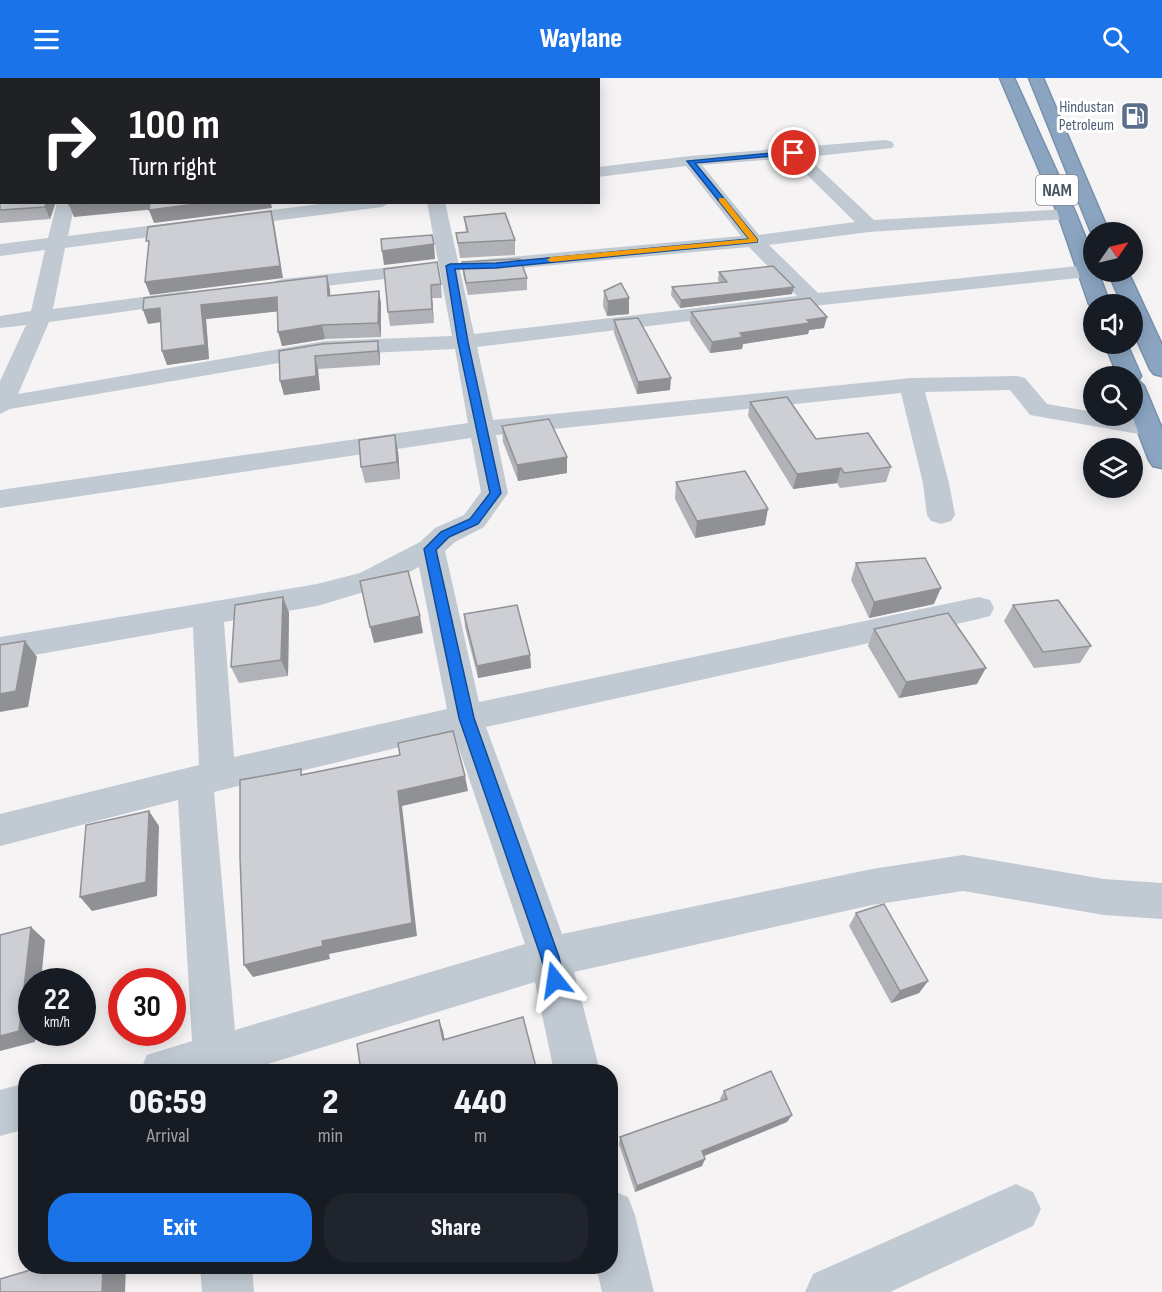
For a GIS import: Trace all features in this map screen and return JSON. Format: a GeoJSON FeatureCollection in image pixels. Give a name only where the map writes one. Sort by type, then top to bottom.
{"type":"FeatureCollection","features":[{"type":"Feature","properties":{"kind":"highway"},"geometry":{"type":"LineString","coordinates":[[998,78],[1037,78]]}},
{"type":"Feature","properties":{"kind":"highway","name":"NAM"},"geometry":{"type":"LineString","coordinates":[[1007,78],[1067,214],[1083,260]]}},
{"type":"Feature","properties":{"kind":"highway","name":"NAM"},"geometry":{"type":"LineString","coordinates":[[1037,78],[1096,222]]}},
{"type":"Feature","properties":{"kind":"highway"},"geometry":{"type":"LineString","coordinates":[[1143,328],[1162,369]]}},
{"type":"Feature","properties":{"kind":"highway"},"geometry":{"type":"LineString","coordinates":[[1143,412],[1162,460]]}},
{"type":"Feature","properties":{"kind":"street"},"geometry":{"type":"LineString","coordinates":[[600,172],[690,161],[886,145]]}},
{"type":"Feature","properties":{"kind":"street"},"geometry":{"type":"LineString","coordinates":[[794,153],[869,226]]}},
{"type":"Feature","properties":{"kind":"street"},"geometry":{"type":"LineString","coordinates":[[690,161],[754,240],[813,300]]}},
{"type":"Feature","properties":{"kind":"street"},"geometry":{"type":"LineString","coordinates":[[0,405],[40,317],[66,204]]}},
{"type":"Feature","properties":{"kind":"street"},"geometry":{"type":"LineString","coordinates":[[0,250],[366,204]]}},
{"type":"Feature","properties":{"kind":"street"},"geometry":{"type":"LineString","coordinates":[[0,649],[317,595],[370,580],[430,549],[445,535],[474,521],[495,493],[480,429],[436,204]]}},
{"type":"Feature","properties":{"kind":"street"},"geometry":{"type":"LineString","coordinates":[[267,287],[450,266],[496,265],[754,240],[869,226],[1067,214]]}},
{"type":"Feature","properties":{"kind":"street"},"geometry":{"type":"LineString","coordinates":[[0,405],[325,348],[463,342],[813,300],[1083,272]]}},
{"type":"Feature","properties":{"kind":"street"},"geometry":{"type":"LineString","coordinates":[[0,322],[210,294]]}},
{"type":"Feature","properties":{"kind":"street"},"geometry":{"type":"LineString","coordinates":[[0,499],[480,429],[911,385],[1017,383],[1039,410],[1150,429]]}},
{"type":"Feature","properties":{"kind":"street"},"geometry":{"type":"LineString","coordinates":[[911,385],[936,483],[941,515]]}},
{"type":"Feature","properties":{"kind":"street"},"geometry":{"type":"LineString","coordinates":[[430,549],[466,718],[550,957],[575,1064]]}},
{"type":"Feature","properties":{"kind":"street"},"geometry":{"type":"LineString","coordinates":[[0,830],[466,718],[979,608]]}},
{"type":"Feature","properties":{"kind":"street"},"geometry":{"type":"LineString","coordinates":[[208,614],[206,779],[215,1064],[550,957],[872,887],[963,873],[1104,897],[1162,901]]}},
{"type":"Feature","properties":{"kind":"street"},"geometry":{"type":"LineString","coordinates":[[0,1113],[18,1108]]}},
{"type":"Feature","properties":{"kind":"street"},"geometry":{"type":"LineString","coordinates":[[831,1292],[1016,1209]]}},
{"type":"Feature","properties":{"kind":"street"},"geometry":{"type":"LineString","coordinates":[[618,1249],[628,1292]]}},
{"type":"Feature","properties":{"kind":"street"},"geometry":{"type":"LineString","coordinates":[[227,1274],[228,1292]]}},
{"type":"Feature","properties":{"kind":"building"},"geometry":{"type":"Polygon","coordinates":[[[0,204],[46,204],[45,207],[0,210],[0,204]]]}},
{"type":"Feature","properties":{"kind":"building"},"geometry":{"type":"Polygon","coordinates":[[[150,204],[196,204],[149,210],[150,204]]]}},
{"type":"Feature","properties":{"kind":"building"},"geometry":{"type":"Polygon","coordinates":[[[271,211],[280,266],[145,282],[148,227],[271,211]]]}},
{"type":"Feature","properties":{"kind":"building"},"geometry":{"type":"Polygon","coordinates":[[[505,213],[515,240],[458,243],[456,233],[468,232],[464,217],[505,213]]]}},
{"type":"Feature","properties":{"kind":"building"},"geometry":{"type":"Polygon","coordinates":[[[432,235],[434,244],[382,251],[381,239],[432,235]]]}},
{"type":"Feature","properties":{"kind":"building"},"geometry":{"type":"Polygon","coordinates":[[[520,259],[527,278],[466,283],[462,262],[520,259]]]}},
{"type":"Feature","properties":{"kind":"building"},"geometry":{"type":"Polygon","coordinates":[[[437,262],[441,284],[431,285],[432,309],[388,312],[384,269],[437,262]]]}},
{"type":"Feature","properties":{"kind":"building"},"geometry":{"type":"Polygon","coordinates":[[[773,266],[794,287],[681,300],[672,287],[727,282],[719,272],[773,266]]]}},
{"type":"Feature","properties":{"kind":"building"},"geometry":{"type":"Polygon","coordinates":[[[327,276],[328,296],[379,291],[378,323],[322,325],[278,332],[277,297],[201,305],[205,345],[162,351],[160,308],[143,310],[144,298],[327,276]]]}},
{"type":"Feature","properties":{"kind":"building"},"geometry":{"type":"Polygon","coordinates":[[[621,283],[629,298],[608,301],[604,291],[621,283]]]}},
{"type":"Feature","properties":{"kind":"building"},"geometry":{"type":"Polygon","coordinates":[[[810,298],[827,317],[807,320],[810,323],[740,333],[743,337],[712,342],[691,312],[810,298]]]}},
{"type":"Feature","properties":{"kind":"building"},"geometry":{"type":"Polygon","coordinates":[[[638,318],[671,378],[638,382],[614,320],[638,318]]]}},
{"type":"Feature","properties":{"kind":"building"},"geometry":{"type":"Polygon","coordinates":[[[378,341],[378,351],[315,356],[316,376],[280,381],[279,351],[322,344],[378,341]]]}},
{"type":"Feature","properties":{"kind":"building"},"geometry":{"type":"Polygon","coordinates":[[[787,397],[816,439],[868,433],[891,467],[844,473],[841,468],[797,474],[750,402],[787,397]]]}},
{"type":"Feature","properties":{"kind":"building"},"geometry":{"type":"Polygon","coordinates":[[[549,419],[567,457],[517,465],[502,426],[549,419]]]}},
{"type":"Feature","properties":{"kind":"building"},"geometry":{"type":"Polygon","coordinates":[[[395,435],[397,462],[361,467],[359,440],[395,435]]]}},
{"type":"Feature","properties":{"kind":"building"},"geometry":{"type":"Polygon","coordinates":[[[745,471],[768,509],[697,521],[676,482],[745,471]]]}},
{"type":"Feature","properties":{"kind":"building"},"geometry":{"type":"Polygon","coordinates":[[[925,558],[941,588],[874,602],[856,563],[925,558]]]}},
{"type":"Feature","properties":{"kind":"building"},"geometry":{"type":"Polygon","coordinates":[[[408,571],[420,616],[370,627],[360,581],[408,571]]]}},
{"type":"Feature","properties":{"kind":"building"},"geometry":{"type":"Polygon","coordinates":[[[283,597],[281,660],[231,667],[235,605],[283,597]]]}},
{"type":"Feature","properties":{"kind":"building"},"geometry":{"type":"Polygon","coordinates":[[[1058,600],[1091,646],[1043,652],[1013,605],[1058,600]]]}},
{"type":"Feature","properties":{"kind":"building"},"geometry":{"type":"Polygon","coordinates":[[[517,605],[530,655],[477,666],[464,614],[517,605]]]}},
{"type":"Feature","properties":{"kind":"building"},"geometry":{"type":"Polygon","coordinates":[[[948,613],[986,668],[906,682],[874,629],[948,613]]]}},
{"type":"Feature","properties":{"kind":"building"},"geometry":{"type":"Polygon","coordinates":[[[25,641],[16,691],[0,694],[0,645],[25,641]]]}},
{"type":"Feature","properties":{"kind":"building"},"geometry":{"type":"Polygon","coordinates":[[[453,731],[465,776],[398,791],[412,923],[322,941],[323,946],[244,965],[240,780],[301,769],[301,775],[400,755],[398,743],[453,731]]]}},
{"type":"Feature","properties":{"kind":"building"},"geometry":{"type":"Polygon","coordinates":[[[149,811],[146,882],[80,897],[86,825],[149,811]]]}},
{"type":"Feature","properties":{"kind":"building"},"geometry":{"type":"Polygon","coordinates":[[[884,904],[928,981],[900,991],[856,913],[884,904]]]}},
{"type":"Feature","properties":{"kind":"building"},"geometry":{"type":"Polygon","coordinates":[[[31,927],[26,968],[18,968],[18,1031],[0,1036],[0,935],[31,927]]]}},
{"type":"Feature","properties":{"kind":"building"},"geometry":{"type":"Polygon","coordinates":[[[523,1017],[535,1064],[360,1064],[357,1044],[439,1020],[443,1040],[523,1017]]]}},
{"type":"Feature","properties":{"kind":"building"},"geometry":{"type":"Polygon","coordinates":[[[771,1071],[792,1115],[702,1151],[705,1159],[637,1186],[620,1137],[727,1099],[724,1091],[771,1071]]]}},
{"type":"Feature","properties":{"kind":"building"},"geometry":{"type":"Polygon","coordinates":[[[18,1274],[103,1274],[102,1292],[0,1292],[0,1279],[18,1274]]]}},
{"type":"Feature","properties":{"kind":"slow traffic"},"geometry":{"type":"LineString","coordinates":[[551,260],[754,240],[721,200]]}},
{"type":"Feature","properties":{"kind":"place","name":"Hindustan Petroleum"},"geometry":{"type":"Point","coordinates":[1135,116]}},
{"type":"Feature","properties":{"kind":"route"},"geometry":{"type":"LineString","coordinates":[[555,980],[550,957],[466,718],[430,549],[445,535],[474,521],[495,493],[480,429],[450,266],[496,265],[754,240],[690,161],[794,153]]}}]}
